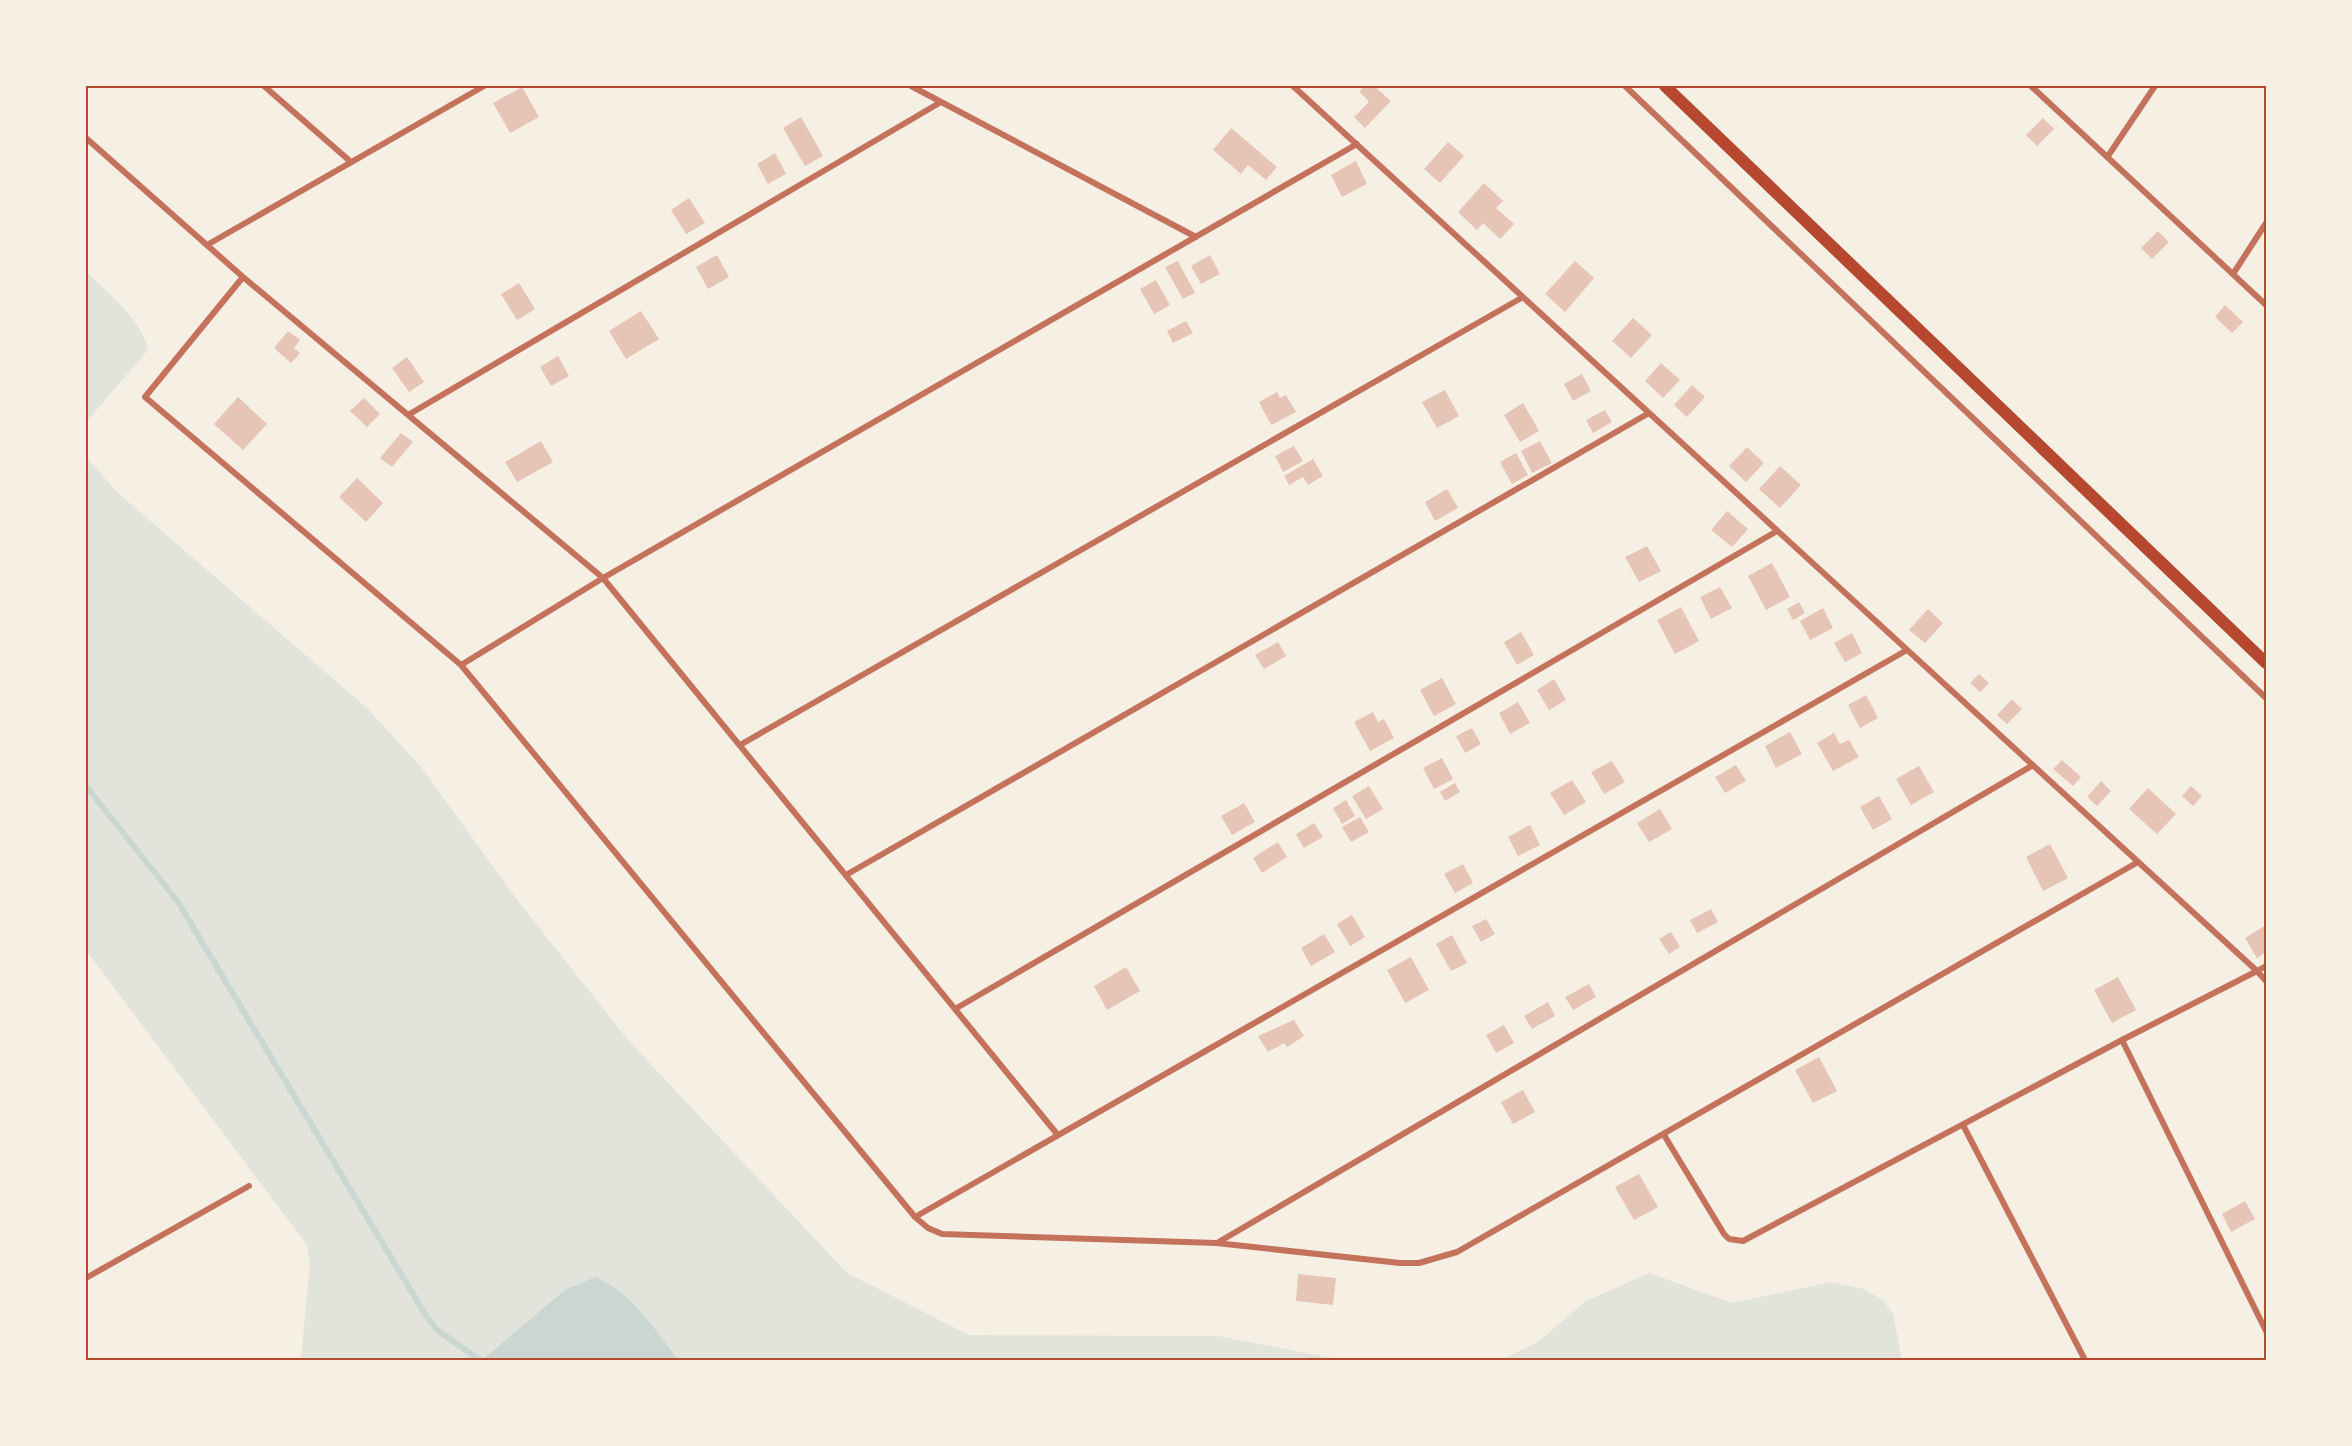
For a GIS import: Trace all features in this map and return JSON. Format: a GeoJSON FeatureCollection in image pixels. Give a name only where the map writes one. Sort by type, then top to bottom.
{"type":"FeatureCollection","features":[{"type":"Feature","properties":{"kind":"main road"},"geometry":{"type":"LineString","coordinates":[[1665,86],[2266,663]]}},
{"type":"Feature","properties":{"kind":"street"},"geometry":{"type":"LineString","coordinates":[[264,86],[351,162]]}},
{"type":"Feature","properties":{"kind":"street"},"geometry":{"type":"LineString","coordinates":[[207,245],[484,86]]}},
{"type":"Feature","properties":{"kind":"street"},"geometry":{"type":"LineString","coordinates":[[910,86],[1196,237]]}},
{"type":"Feature","properties":{"kind":"street"},"geometry":{"type":"LineString","coordinates":[[1293,86],[2266,981]]}},
{"type":"Feature","properties":{"kind":"street"},"geometry":{"type":"LineString","coordinates":[[1625,86],[2266,698]]}},
{"type":"Feature","properties":{"kind":"street"},"geometry":{"type":"LineString","coordinates":[[2031,86],[2266,305]]}},
{"type":"Feature","properties":{"kind":"street"},"geometry":{"type":"LineString","coordinates":[[2108,156],[2155,86]]}},
{"type":"Feature","properties":{"kind":"street"},"geometry":{"type":"LineString","coordinates":[[408,415],[941,102]]}},
{"type":"Feature","properties":{"kind":"street"},"geometry":{"type":"LineString","coordinates":[[86,138],[243,277],[603,578],[1057,1134]]}},
{"type":"Feature","properties":{"kind":"street"},"geometry":{"type":"LineString","coordinates":[[461,665],[603,578],[1357,144]]}},
{"type":"Feature","properties":{"kind":"street"},"geometry":{"type":"LineString","coordinates":[[2233,274],[2266,223]]}},
{"type":"Feature","properties":{"kind":"street"},"geometry":{"type":"LineString","coordinates":[[243,277],[145,397],[461,665],[915,1217],[928,1228],[942,1234],[1216,1243],[1400,1263],[1437,1260],[1457,1252],[1664,1135],[2138,862]]}},
{"type":"Feature","properties":{"kind":"street"},"geometry":{"type":"LineString","coordinates":[[740,745],[1523,297]]}},
{"type":"Feature","properties":{"kind":"street"},"geometry":{"type":"LineString","coordinates":[[846,875],[1649,413]]}},
{"type":"Feature","properties":{"kind":"street"},"geometry":{"type":"LineString","coordinates":[[955,1009],[1777,531]]}},
{"type":"Feature","properties":{"kind":"street"},"geometry":{"type":"LineString","coordinates":[[915,1217],[1907,650]]}},
{"type":"Feature","properties":{"kind":"street"},"geometry":{"type":"LineString","coordinates":[[1216,1243],[2033,765]]}},
{"type":"Feature","properties":{"kind":"street"},"geometry":{"type":"LineString","coordinates":[[1664,1135],[1724,1234],[1729,1239],[1743,1241],[2121,1040],[2266,966]]}},
{"type":"Feature","properties":{"kind":"street"},"geometry":{"type":"LineString","coordinates":[[2121,1040],[2266,1331]]}},
{"type":"Feature","properties":{"kind":"street"},"geometry":{"type":"LineString","coordinates":[[1964,1125],[2085,1360]]}},
{"type":"Feature","properties":{"kind":"street"},"geometry":{"type":"LineString","coordinates":[[86,1278],[249,1186]]}},
{"type":"Feature","properties":{"kind":"shaded area"},"geometry":{"type":"Polygon","coordinates":[[[86,271],[132,318],[145,339],[148,350],[86,422],[86,271]]]}},
{"type":"Feature","properties":{"kind":"shaded area"},"geometry":{"type":"Polygon","coordinates":[[[86,457],[118,493],[367,708],[421,767],[515,897],[628,1040],[847,1273],[969,1335],[1218,1336],[1342,1360],[301,1360],[310,1262],[307,1245],[86,950],[86,457]]]}},
{"type":"Feature","properties":{"kind":"shaded area"},"geometry":{"type":"Polygon","coordinates":[[[1649,1273],[1732,1303],[1831,1282],[1864,1289],[1883,1300],[1893,1314],[1902,1360],[1501,1360],[1538,1342],[1586,1301],[1649,1273]]]}},
{"type":"Feature","properties":{"kind":"shaded area"},"geometry":{"type":"Polygon","coordinates":[[[595,1277],[621,1292],[632,1302],[679,1360],[482,1360],[565,1290],[595,1277]]]}},
{"type":"Feature","properties":{"kind":"building"},"geometry":{"type":"Polygon","coordinates":[[[1365,86],[1374,86],[1391,101],[1365,128],[1354,117],[1369,102],[1359,91],[1365,86]]]}},
{"type":"Feature","properties":{"kind":"building"},"geometry":{"type":"Polygon","coordinates":[[[522,87],[539,117],[510,133],[493,103],[522,87]]]}},
{"type":"Feature","properties":{"kind":"building"},"geometry":{"type":"Polygon","coordinates":[[[801,117],[823,156],[805,166],[783,128],[801,117]]]}},
{"type":"Feature","properties":{"kind":"building"},"geometry":{"type":"Polygon","coordinates":[[[2043,118],[2054,129],[2037,146],[2026,135],[2043,118]]]}},
{"type":"Feature","properties":{"kind":"building"},"geometry":{"type":"Polygon","coordinates":[[[1231,128],[1277,167],[1266,180],[1248,165],[1241,174],[1213,150],[1231,128]]]}},
{"type":"Feature","properties":{"kind":"building"},"geometry":{"type":"Polygon","coordinates":[[[1448,142],[1464,156],[1440,183],[1424,169],[1448,142]]]}},
{"type":"Feature","properties":{"kind":"building"},"geometry":{"type":"Polygon","coordinates":[[[775,153],[786,174],[768,184],[757,164],[775,153]]]}},
{"type":"Feature","properties":{"kind":"building"},"geometry":{"type":"Polygon","coordinates":[[[1356,161],[1367,184],[1342,197],[1331,175],[1356,161]]]}},
{"type":"Feature","properties":{"kind":"building"},"geometry":{"type":"Polygon","coordinates":[[[1484,183],[1503,201],[1496,208],[1514,224],[1500,239],[1483,223],[1477,230],[1458,212],[1484,183]]]}},
{"type":"Feature","properties":{"kind":"building"},"geometry":{"type":"Polygon","coordinates":[[[689,198],[705,223],[686,234],[671,210],[689,198]]]}},
{"type":"Feature","properties":{"kind":"building"},"geometry":{"type":"Polygon","coordinates":[[[2158,231],[2169,242],[2152,259],[2141,248],[2158,231]]]}},
{"type":"Feature","properties":{"kind":"building"},"geometry":{"type":"Polygon","coordinates":[[[717,255],[729,277],[708,289],[696,267],[717,255]]]}},
{"type":"Feature","properties":{"kind":"building"},"geometry":{"type":"Polygon","coordinates":[[[1210,255],[1220,274],[1201,284],[1191,266],[1210,255]]]}},
{"type":"Feature","properties":{"kind":"building"},"geometry":{"type":"Polygon","coordinates":[[[1178,261],[1195,293],[1183,299],[1165,267],[1178,261]]]}},
{"type":"Feature","properties":{"kind":"building"},"geometry":{"type":"Polygon","coordinates":[[[1575,261],[1594,278],[1565,312],[1545,294],[1575,261]]]}},
{"type":"Feature","properties":{"kind":"building"},"geometry":{"type":"Polygon","coordinates":[[[1156,280],[1170,305],[1154,314],[1140,289],[1156,280]]]}},
{"type":"Feature","properties":{"kind":"building"},"geometry":{"type":"Polygon","coordinates":[[[519,283],[535,309],[517,320],[501,294],[519,283]]]}},
{"type":"Feature","properties":{"kind":"building"},"geometry":{"type":"Polygon","coordinates":[[[2225,305],[2243,322],[2232,333],[2215,317],[2225,305]]]}},
{"type":"Feature","properties":{"kind":"building"},"geometry":{"type":"Polygon","coordinates":[[[641,311],[659,339],[626,359],[609,331],[641,311]]]}},
{"type":"Feature","properties":{"kind":"building"},"geometry":{"type":"Polygon","coordinates":[[[1633,318],[1652,335],[1631,358],[1612,341],[1633,318]]]}},
{"type":"Feature","properties":{"kind":"building"},"geometry":{"type":"Polygon","coordinates":[[[1186,321],[1193,333],[1173,343],[1167,331],[1186,321]]]}},
{"type":"Feature","properties":{"kind":"building"},"geometry":{"type":"Polygon","coordinates":[[[288,331],[300,340],[294,348],[300,353],[291,363],[274,348],[288,331]]]}},
{"type":"Feature","properties":{"kind":"building"},"geometry":{"type":"Polygon","coordinates":[[[558,356],[569,376],[551,386],[540,367],[558,356]]]}},
{"type":"Feature","properties":{"kind":"building"},"geometry":{"type":"Polygon","coordinates":[[[407,357],[424,382],[409,392],[392,368],[407,357]]]}},
{"type":"Feature","properties":{"kind":"building"},"geometry":{"type":"Polygon","coordinates":[[[1661,363],[1680,380],[1663,398],[1645,381],[1661,363]]]}},
{"type":"Feature","properties":{"kind":"building"},"geometry":{"type":"Polygon","coordinates":[[[1582,374],[1591,391],[1573,401],[1564,384],[1582,374]]]}},
{"type":"Feature","properties":{"kind":"building"},"geometry":{"type":"Polygon","coordinates":[[[1692,385],[1705,397],[1687,417],[1674,405],[1692,385]]]}},
{"type":"Feature","properties":{"kind":"building"},"geometry":{"type":"Polygon","coordinates":[[[1445,390],[1459,416],[1437,428],[1422,402],[1445,390]]]}},
{"type":"Feature","properties":{"kind":"building"},"geometry":{"type":"Polygon","coordinates":[[[1277,392],[1280,398],[1286,395],[1296,412],[1271,425],[1259,402],[1277,392]]]}},
{"type":"Feature","properties":{"kind":"building"},"geometry":{"type":"Polygon","coordinates":[[[238,397],[267,424],[243,450],[214,424],[238,397]]]}},
{"type":"Feature","properties":{"kind":"building"},"geometry":{"type":"Polygon","coordinates":[[[364,398],[380,414],[367,427],[350,411],[364,398]]]}},
{"type":"Feature","properties":{"kind":"building"},"geometry":{"type":"Polygon","coordinates":[[[1523,403],[1539,431],[1520,442],[1504,415],[1523,403]]]}},
{"type":"Feature","properties":{"kind":"building"},"geometry":{"type":"Polygon","coordinates":[[[1605,410],[1612,422],[1593,433],[1586,420],[1605,410]]]}},
{"type":"Feature","properties":{"kind":"building"},"geometry":{"type":"Polygon","coordinates":[[[401,433],[413,442],[392,467],[380,458],[401,433]]]}},
{"type":"Feature","properties":{"kind":"building"},"geometry":{"type":"Polygon","coordinates":[[[541,441],[553,462],[517,482],[505,462],[541,441]]]}},
{"type":"Feature","properties":{"kind":"building"},"geometry":{"type":"Polygon","coordinates":[[[1540,441],[1552,463],[1532,473],[1521,451],[1540,441]]]}},
{"type":"Feature","properties":{"kind":"building"},"geometry":{"type":"Polygon","coordinates":[[[1294,446],[1303,461],[1283,472],[1275,456],[1294,446]]]}},
{"type":"Feature","properties":{"kind":"building"},"geometry":{"type":"Polygon","coordinates":[[[1747,447],[1764,463],[1746,482],[1729,466],[1747,447]]]}},
{"type":"Feature","properties":{"kind":"building"},"geometry":{"type":"Polygon","coordinates":[[[1516,453],[1528,475],[1512,484],[1500,462],[1516,453]]]}},
{"type":"Feature","properties":{"kind":"building"},"geometry":{"type":"Polygon","coordinates":[[[1313,459],[1323,476],[1308,485],[1303,477],[1289,485],[1284,476],[1313,459]]]}},
{"type":"Feature","properties":{"kind":"building"},"geometry":{"type":"Polygon","coordinates":[[[1780,466],[1801,485],[1780,508],[1759,489],[1780,466]]]}},
{"type":"Feature","properties":{"kind":"building"},"geometry":{"type":"Polygon","coordinates":[[[357,478],[383,503],[366,522],[339,497],[357,478]]]}},
{"type":"Feature","properties":{"kind":"building"},"geometry":{"type":"Polygon","coordinates":[[[1447,489],[1458,508],[1435,521],[1425,502],[1447,489]]]}},
{"type":"Feature","properties":{"kind":"building"},"geometry":{"type":"Polygon","coordinates":[[[1727,511],[1748,529],[1732,547],[1711,530],[1727,511]]]}},
{"type":"Feature","properties":{"kind":"building"},"geometry":{"type":"Polygon","coordinates":[[[1647,546],[1661,571],[1639,582],[1625,557],[1647,546]]]}},
{"type":"Feature","properties":{"kind":"building"},"geometry":{"type":"Polygon","coordinates":[[[1772,563],[1790,597],[1766,610],[1748,576],[1772,563]]]}},
{"type":"Feature","properties":{"kind":"building"},"geometry":{"type":"Polygon","coordinates":[[[1720,587],[1732,608],[1711,619],[1700,597],[1720,587]]]}},
{"type":"Feature","properties":{"kind":"building"},"geometry":{"type":"Polygon","coordinates":[[[1799,602],[1805,613],[1793,620],[1787,609],[1799,602]]]}},
{"type":"Feature","properties":{"kind":"building"},"geometry":{"type":"Polygon","coordinates":[[[1681,607],[1699,641],[1675,654],[1657,620],[1681,607]]]}},
{"type":"Feature","properties":{"kind":"building"},"geometry":{"type":"Polygon","coordinates":[[[1823,608],[1833,628],[1810,640],[1800,621],[1823,608]]]}},
{"type":"Feature","properties":{"kind":"building"},"geometry":{"type":"Polygon","coordinates":[[[1928,609],[1943,623],[1925,643],[1909,630],[1928,609]]]}},
{"type":"Feature","properties":{"kind":"building"},"geometry":{"type":"Polygon","coordinates":[[[1521,632],[1534,655],[1517,665],[1504,642],[1521,632]]]}},
{"type":"Feature","properties":{"kind":"building"},"geometry":{"type":"Polygon","coordinates":[[[1852,633],[1862,653],[1845,662],[1834,643],[1852,633]]]}},
{"type":"Feature","properties":{"kind":"building"},"geometry":{"type":"Polygon","coordinates":[[[1278,642],[1286,656],[1264,669],[1255,655],[1278,642]]]}},
{"type":"Feature","properties":{"kind":"building"},"geometry":{"type":"Polygon","coordinates":[[[1979,674],[1989,683],[1980,692],[1970,683],[1979,674]]]}},
{"type":"Feature","properties":{"kind":"building"},"geometry":{"type":"Polygon","coordinates":[[[1442,678],[1456,704],[1434,716],[1420,690],[1442,678]]]}},
{"type":"Feature","properties":{"kind":"building"},"geometry":{"type":"Polygon","coordinates":[[[1554,679],[1566,700],[1549,710],[1537,690],[1554,679]]]}},
{"type":"Feature","properties":{"kind":"building"},"geometry":{"type":"Polygon","coordinates":[[[1866,695],[1878,718],[1860,728],[1848,705],[1866,695]]]}},
{"type":"Feature","properties":{"kind":"building"},"geometry":{"type":"Polygon","coordinates":[[[2012,699],[2022,709],[2007,724],[1997,715],[2012,699]]]}},
{"type":"Feature","properties":{"kind":"building"},"geometry":{"type":"Polygon","coordinates":[[[1518,702],[1530,723],[1510,734],[1499,713],[1518,702]]]}},
{"type":"Feature","properties":{"kind":"building"},"geometry":{"type":"Polygon","coordinates":[[[1373,712],[1378,722],[1384,719],[1394,738],[1370,751],[1354,722],[1373,712]]]}},
{"type":"Feature","properties":{"kind":"building"},"geometry":{"type":"Polygon","coordinates":[[[1472,728],[1481,744],[1465,753],[1456,736],[1472,728]]]}},
{"type":"Feature","properties":{"kind":"building"},"geometry":{"type":"Polygon","coordinates":[[[1790,732],[1802,754],[1776,768],[1765,746],[1790,732]]]}},
{"type":"Feature","properties":{"kind":"building"},"geometry":{"type":"Polygon","coordinates":[[[1834,733],[1840,744],[1849,740],[1859,757],[1833,771],[1817,743],[1834,733]]]}},
{"type":"Feature","properties":{"kind":"building"},"geometry":{"type":"Polygon","coordinates":[[[1442,758],[1453,779],[1434,789],[1423,768],[1442,758]]]}},
{"type":"Feature","properties":{"kind":"building"},"geometry":{"type":"Polygon","coordinates":[[[2062,760],[2081,777],[2073,786],[2053,769],[2062,760]]]}},
{"type":"Feature","properties":{"kind":"building"},"geometry":{"type":"Polygon","coordinates":[[[1612,761],[1625,782],[1604,794],[1591,772],[1612,761]]]}},
{"type":"Feature","properties":{"kind":"building"},"geometry":{"type":"Polygon","coordinates":[[[1736,765],[1746,781],[1725,793],[1715,777],[1736,765]]]}},
{"type":"Feature","properties":{"kind":"building"},"geometry":{"type":"Polygon","coordinates":[[[1919,766],[1934,792],[1911,805],[1896,779],[1919,766]]]}},
{"type":"Feature","properties":{"kind":"building"},"geometry":{"type":"Polygon","coordinates":[[[1572,780],[1586,802],[1564,815],[1550,793],[1572,780]]]}},
{"type":"Feature","properties":{"kind":"building"},"geometry":{"type":"Polygon","coordinates":[[[2101,781],[2111,791],[2097,806],[2087,797],[2101,781]]]}},
{"type":"Feature","properties":{"kind":"building"},"geometry":{"type":"Polygon","coordinates":[[[1455,783],[1460,792],[1445,801],[1440,792],[1455,783]]]}},
{"type":"Feature","properties":{"kind":"building"},"geometry":{"type":"Polygon","coordinates":[[[1369,786],[1383,809],[1366,819],[1352,796],[1369,786]]]}},
{"type":"Feature","properties":{"kind":"building"},"geometry":{"type":"Polygon","coordinates":[[[2191,786],[2202,796],[2193,806],[2182,796],[2191,786]]]}},
{"type":"Feature","properties":{"kind":"building"},"geometry":{"type":"Polygon","coordinates":[[[2148,788],[2176,814],[2157,834],[2129,809],[2148,788]]]}},
{"type":"Feature","properties":{"kind":"building"},"geometry":{"type":"Polygon","coordinates":[[[1879,796],[1892,819],[1873,830],[1860,807],[1879,796]]]}},
{"type":"Feature","properties":{"kind":"building"},"geometry":{"type":"Polygon","coordinates":[[[1346,800],[1355,816],[1342,824],[1333,808],[1346,800]]]}},
{"type":"Feature","properties":{"kind":"building"},"geometry":{"type":"Polygon","coordinates":[[[1244,803],[1255,822],[1232,835],[1221,816],[1244,803]]]}},
{"type":"Feature","properties":{"kind":"building"},"geometry":{"type":"Polygon","coordinates":[[[1660,809],[1672,829],[1649,842],[1637,823],[1660,809]]]}},
{"type":"Feature","properties":{"kind":"building"},"geometry":{"type":"Polygon","coordinates":[[[1360,817],[1369,832],[1351,842],[1342,827],[1360,817]]]}},
{"type":"Feature","properties":{"kind":"building"},"geometry":{"type":"Polygon","coordinates":[[[1314,823],[1323,837],[1304,848],[1296,834],[1314,823]]]}},
{"type":"Feature","properties":{"kind":"building"},"geometry":{"type":"Polygon","coordinates":[[[1530,825],[1540,845],[1518,856],[1508,837],[1530,825]]]}},
{"type":"Feature","properties":{"kind":"building"},"geometry":{"type":"Polygon","coordinates":[[[1278,842],[1287,857],[1262,873],[1253,858],[1278,842]]]}},
{"type":"Feature","properties":{"kind":"building"},"geometry":{"type":"Polygon","coordinates":[[[2050,844],[2068,878],[2043,891],[2026,857],[2050,844]]]}},
{"type":"Feature","properties":{"kind":"building"},"geometry":{"type":"Polygon","coordinates":[[[1463,864],[1473,883],[1455,893],[1444,874],[1463,864]]]}},
{"type":"Feature","properties":{"kind":"building"},"geometry":{"type":"Polygon","coordinates":[[[1711,909],[1718,922],[1697,933],[1690,920],[1711,909]]]}},
{"type":"Feature","properties":{"kind":"building"},"geometry":{"type":"Polygon","coordinates":[[[1352,915],[1365,937],[1350,946],[1337,924],[1352,915]]]}},
{"type":"Feature","properties":{"kind":"building"},"geometry":{"type":"Polygon","coordinates":[[[1486,919],[1495,934],[1481,942],[1472,926],[1486,919]]]}},
{"type":"Feature","properties":{"kind":"building"},"geometry":{"type":"Polygon","coordinates":[[[2266,925],[2266,952],[2257,958],[2245,938],[2266,925]]]}},
{"type":"Feature","properties":{"kind":"building"},"geometry":{"type":"Polygon","coordinates":[[[1671,932],[1680,947],[1669,954],[1659,939],[1671,932]]]}},
{"type":"Feature","properties":{"kind":"building"},"geometry":{"type":"Polygon","coordinates":[[[1324,934],[1335,952],[1311,966],[1301,948],[1324,934]]]}},
{"type":"Feature","properties":{"kind":"building"},"geometry":{"type":"Polygon","coordinates":[[[1452,935],[1467,963],[1451,971],[1436,944],[1452,935]]]}},
{"type":"Feature","properties":{"kind":"building"},"geometry":{"type":"Polygon","coordinates":[[[1411,957],[1429,990],[1405,1003],[1387,970],[1411,957]]]}},
{"type":"Feature","properties":{"kind":"building"},"geometry":{"type":"Polygon","coordinates":[[[1126,967],[1140,991],[1107,1010],[1094,986],[1126,967]]]}},
{"type":"Feature","properties":{"kind":"building"},"geometry":{"type":"Polygon","coordinates":[[[2118,977],[2136,1010],[2112,1023],[2094,990],[2118,977]]]}},
{"type":"Feature","properties":{"kind":"building"},"geometry":{"type":"Polygon","coordinates":[[[1589,984],[1596,997],[1573,1010],[1565,997],[1589,984]]]}},
{"type":"Feature","properties":{"kind":"building"},"geometry":{"type":"Polygon","coordinates":[[[1548,1002],[1555,1016],[1532,1029],[1524,1016],[1548,1002]]]}},
{"type":"Feature","properties":{"kind":"building"},"geometry":{"type":"Polygon","coordinates":[[[1294,1020],[1304,1036],[1287,1047],[1284,1043],[1268,1052],[1258,1036],[1294,1020]]]}},
{"type":"Feature","properties":{"kind":"building"},"geometry":{"type":"Polygon","coordinates":[[[1504,1025],[1514,1043],[1496,1053],[1486,1035],[1504,1025]]]}},
{"type":"Feature","properties":{"kind":"building"},"geometry":{"type":"Polygon","coordinates":[[[1819,1057],[1837,1091],[1813,1103],[1795,1070],[1819,1057]]]}},
{"type":"Feature","properties":{"kind":"building"},"geometry":{"type":"Polygon","coordinates":[[[1523,1090],[1535,1112],[1513,1124],[1501,1102],[1523,1090]]]}},
{"type":"Feature","properties":{"kind":"building"},"geometry":{"type":"Polygon","coordinates":[[[1639,1174],[1658,1207],[1634,1220],[1615,1187],[1639,1174]]]}},
{"type":"Feature","properties":{"kind":"building"},"geometry":{"type":"Polygon","coordinates":[[[2245,1201],[2255,1219],[2231,1232],[2222,1214],[2245,1201]]]}},
{"type":"Feature","properties":{"kind":"building"},"geometry":{"type":"Polygon","coordinates":[[[1298,1274],[1336,1278],[1333,1305],[1296,1301],[1298,1274]]]}},
{"type":"Feature","properties":{"kind":"waterway"},"geometry":{"type":"LineString","coordinates":[[86,786],[178,902],[425,1314],[437,1330],[480,1360]]}}]}
